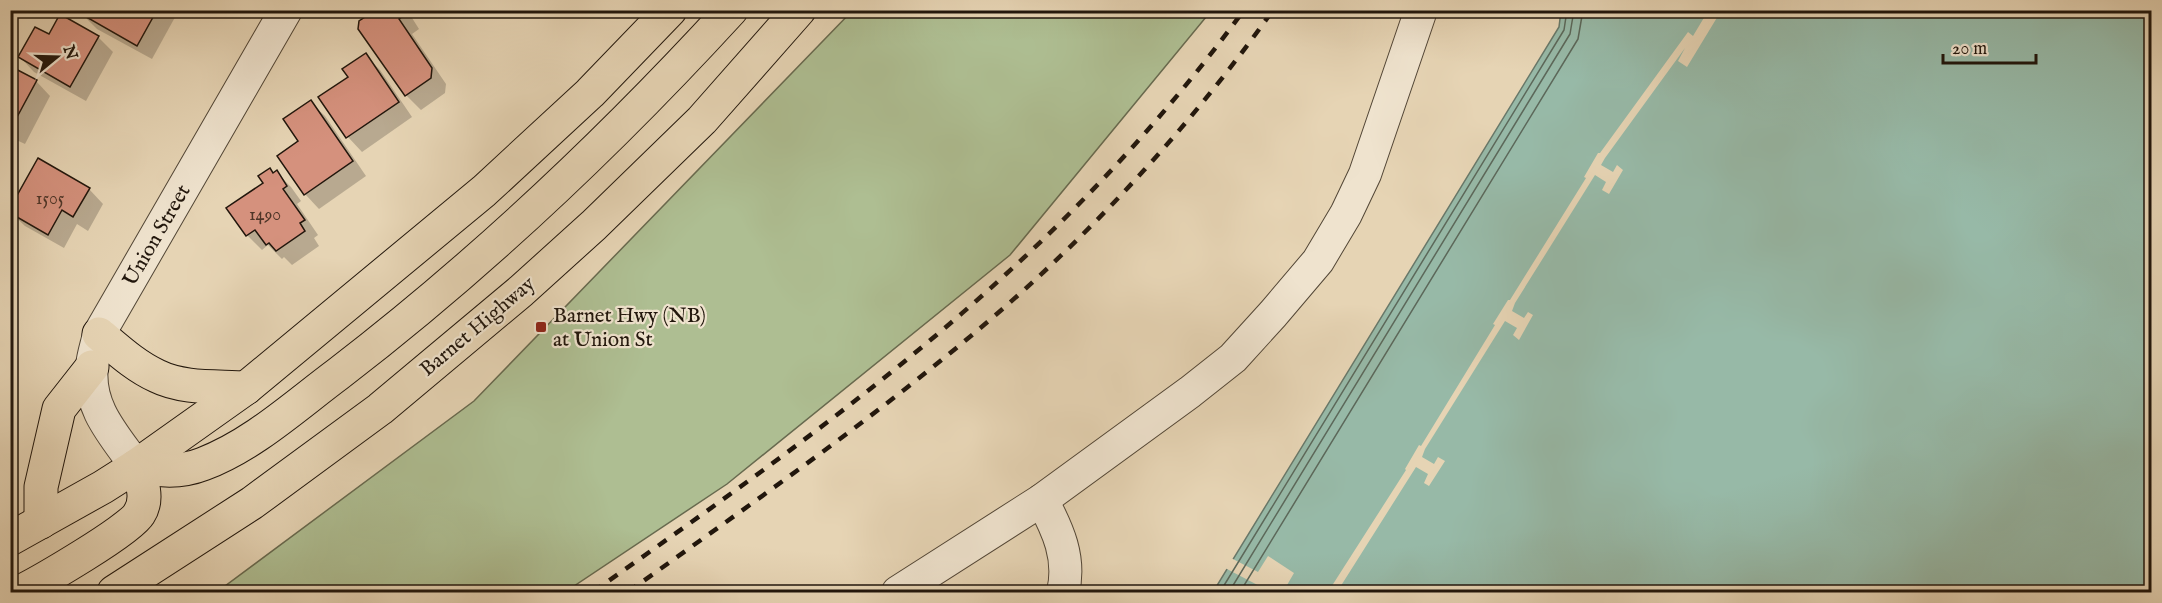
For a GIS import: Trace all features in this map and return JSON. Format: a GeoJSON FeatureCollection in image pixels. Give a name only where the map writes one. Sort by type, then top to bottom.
{"type":"FeatureCollection","features":[{"type":"Feature","properties":{"kind":"main road"},"geometry":{"type":"LineString","coordinates":[[10,539],[136,466],[246,388],[484,191],[590,93],[670,10]]}},
{"type":"Feature","properties":{"kind":"main road"},"geometry":{"type":"LineString","coordinates":[[136,466],[171,471],[200,465],[252,440],[374,346],[515,227],[667,80],[731,10]]}},
{"type":"Feature","properties":{"kind":"main road","name":"Barnet Highway"},"geometry":{"type":"LineString","coordinates":[[114,592],[252,503],[361,422],[521,291],[594,225],[702,120],[799,10]]}},
{"type":"Feature","properties":{"kind":"main road"},"geometry":{"type":"LineString","coordinates":[[99,334],[134,362],[158,377],[188,385],[246,388]]}},
{"type":"Feature","properties":{"kind":"main road"},"geometry":{"type":"LineString","coordinates":[[41,522],[41,487],[59,409],[92,367]]}},
{"type":"Feature","properties":{"kind":"main road"},"geometry":{"type":"LineString","coordinates":[[20,592],[129,525],[139,515],[144,491],[136,466]]}},
{"type":"Feature","properties":{"kind":"street","name":"Union Street"},"geometry":{"type":"LineString","coordinates":[[136,466],[101,418],[96,402],[92,367],[99,334],[286,10]]}},
{"type":"Feature","properties":{"kind":"street"},"geometry":{"type":"LineString","coordinates":[[898,592],[1042,500],[1190,392],[1233,358],[1273,314],[1318,261],[1346,214],[1365,174],[1421,10]]}},
{"type":"Feature","properties":{"kind":"street"},"geometry":{"type":"LineString","coordinates":[[1042,500],[1057,527],[1064,549],[1063,592]]}},
{"type":"Feature","properties":{"kind":"shaded area"},"geometry":{"type":"Polygon","coordinates":[[[853,10],[1211,11],[1010,255],[727,484],[565,592],[217,592],[474,401],[853,10]]]}},
{"type":"Feature","properties":{"kind":"water"},"geometry":{"type":"Polygon","coordinates":[[[1561,11],[2151,11],[2151,592],[1213,592],[1559,27],[1561,11]]]}},
{"type":"Feature","properties":{"kind":"pier"},"geometry":{"type":"Polygon","coordinates":[[[1708,11],[1721,11],[1687,67],[1678,61],[1685,48],[1601,165],[1613,172],[1617,165],[1623,170],[1609,194],[1602,190],[1606,182],[1595,175],[1515,303],[1512,311],[1524,318],[1528,312],[1533,315],[1519,340],[1513,335],[1517,328],[1505,321],[1425,449],[1422,457],[1434,464],[1438,457],[1445,461],[1429,486],[1424,483],[1428,474],[1416,467],[1337,592],[1328,592],[1586,178],[1584,177],[1598,153],[1688,32],[1693,36],[1708,11]]]}},
{"type":"Feature","properties":{"kind":"pier"},"geometry":{"type":"Polygon","coordinates":[[[1268,556],[1294,573],[1283,592],[1271,592],[1225,568],[1231,558],[1258,572],[1268,556]]]}},
{"type":"Feature","properties":{"kind":"building"},"geometry":{"type":"Polygon","coordinates":[[[83,10],[157,10],[137,46],[81,14],[83,10]]]}},
{"type":"Feature","properties":{"kind":"building"},"geometry":{"type":"Polygon","coordinates":[[[361,10],[403,10],[406,14],[399,19],[432,68],[431,78],[405,96],[358,29],[359,21],[365,17],[361,10]]]}},
{"type":"Feature","properties":{"kind":"building"},"geometry":{"type":"Polygon","coordinates":[[[60,14],[99,36],[70,87],[18,57],[35,27],[49,34],[60,14]]]}},
{"type":"Feature","properties":{"kind":"building"},"geometry":{"type":"Polygon","coordinates":[[[366,53],[399,102],[346,138],[318,97],[348,77],[342,69],[366,53]]]}},
{"type":"Feature","properties":{"kind":"building"},"geometry":{"type":"Polygon","coordinates":[[[10,66],[37,80],[10,130],[10,66]]]}},
{"type":"Feature","properties":{"kind":"building"},"geometry":{"type":"Polygon","coordinates":[[[311,100],[353,161],[304,195],[277,156],[298,141],[283,119],[311,100]]]}},
{"type":"Feature","properties":{"kind":"building"},"geometry":{"type":"Polygon","coordinates":[[[38,158],[90,188],[73,217],[62,210],[48,235],[10,213],[10,208],[38,158]]]}},
{"type":"Feature","properties":{"kind":"building"},"geometry":{"type":"Polygon","coordinates":[[[270,168],[273,173],[277,170],[287,186],[283,189],[305,220],[300,223],[305,231],[276,251],[269,243],[266,245],[255,230],[246,236],[226,208],[263,183],[258,176],[270,168]]]}},
{"type":"Feature","properties":{"kind":"railway"},"geometry":{"type":"LineString","coordinates":[[593,592],[752,479],[856,400],[1005,275],[1070,213],[1161,115],[1244,10]]}},
{"type":"Feature","properties":{"kind":"railway"},"geometry":{"type":"LineString","coordinates":[[628,592],[767,493],[903,391],[1030,285],[1105,211],[1176,134],[1273,10]]}},
{"type":"Feature","properties":{"kind":"place","name":"Barnet Hwy (NB) at Union St"},"geometry":{"type":"Point","coordinates":[541,327]}}]}
